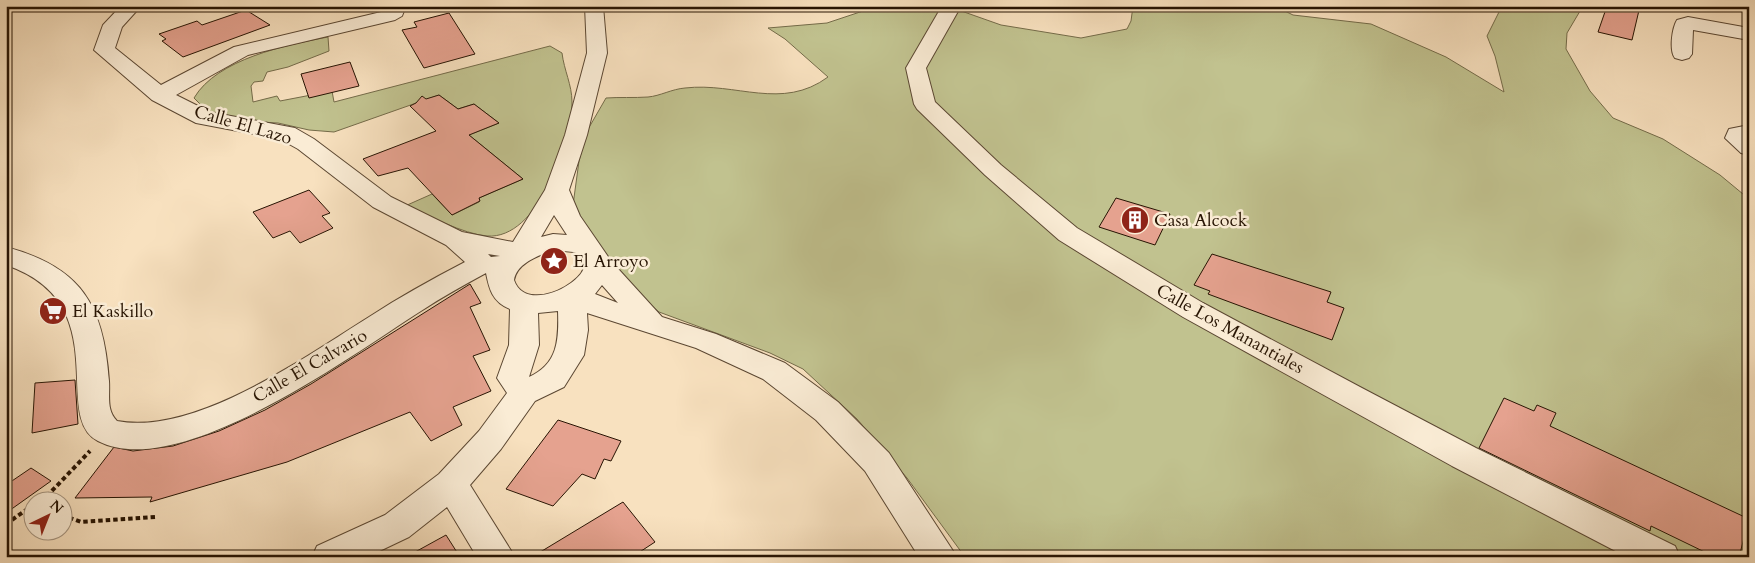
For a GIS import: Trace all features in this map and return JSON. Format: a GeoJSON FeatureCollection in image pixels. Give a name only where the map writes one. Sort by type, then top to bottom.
{"type":"FeatureCollection","features":[{"type":"Feature","properties":{"kind":"street","name":"Calle El Lazo"},"geometry":{"type":"LineString","coordinates":[[132,6],[113,25],[104,50],[160,96],[204,118],[287,133],[306,144],[382,202],[455,239],[509,258]]}},
{"type":"Feature","properties":{"kind":"street"},"geometry":{"type":"LineString","coordinates":[[160,96],[241,51],[388,16],[395,12],[397,6]]}},
{"type":"Feature","properties":{"kind":"street"},"geometry":{"type":"LineString","coordinates":[[594,6],[597,53],[576,135],[557,190],[526,240],[509,258],[500,279],[502,290],[510,298],[524,303],[540,305],[574,296],[588,286],[596,276],[594,257]]}},
{"type":"Feature","properties":{"kind":"street","name":"Calle Los Manantiales"},"geometry":{"type":"LineString","coordinates":[[952,6],[916,68],[925,104],[993,170],[1068,234],[1193,310],[1349,395],[1464,457],[1662,557]]}},
{"type":"Feature","properties":{"kind":"street"},"geometry":{"type":"LineString","coordinates":[[1682,54],[1684,24],[1688,23],[1749,34]]}},
{"type":"Feature","properties":{"kind":"street"},"geometry":{"type":"LineString","coordinates":[[1749,132],[1737,134],[1737,138],[1749,148]]}},
{"type":"Feature","properties":{"kind":"street"},"geometry":{"type":"LineString","coordinates":[[557,190],[566,216],[594,257],[652,323]]}},
{"type":"Feature","properties":{"kind":"street","name":"Calle El Lazo"},"geometry":{"type":"LineString","coordinates":[[455,239],[509,258]]}},
{"type":"Feature","properties":{"kind":"street"},"geometry":{"type":"LineString","coordinates":[[509,258],[546,244],[566,242],[594,257]]}},
{"type":"Feature","properties":{"kind":"street"},"geometry":{"type":"LineString","coordinates":[[6,256],[32,263],[56,279],[78,303],[90,337],[96,416],[108,432]]}},
{"type":"Feature","properties":{"kind":"street","name":"Calle El Calvario"},"geometry":{"type":"LineString","coordinates":[[108,432],[136,436],[175,432],[223,415],[301,376],[441,286],[509,258]]}},
{"type":"Feature","properties":{"kind":"street"},"geometry":{"type":"LineString","coordinates":[[574,296],[595,306],[706,341],[774,371],[827,411],[877,462],[939,557]]}},
{"type":"Feature","properties":{"kind":"street"},"geometry":{"type":"LineString","coordinates":[[330,557],[397,526],[451,484],[490,440],[524,393],[553,379],[569,355],[573,330],[574,296]]}},
{"type":"Feature","properties":{"kind":"street"},"geometry":{"type":"LineString","coordinates":[[524,303],[524,344],[512,378],[524,393]]}},
{"type":"Feature","properties":{"kind":"street"},"geometry":{"type":"LineString","coordinates":[[451,484],[497,557]]}},
{"type":"Feature","properties":{"kind":"path"},"geometry":{"type":"LineString","coordinates":[[53,490],[108,432]]}},
{"type":"Feature","properties":{"kind":"path"},"geometry":{"type":"LineString","coordinates":[[6,524],[22,513]]}},
{"type":"Feature","properties":{"kind":"path"},"geometry":{"type":"LineString","coordinates":[[72,519],[81,522],[155,517]]}},
{"type":"Feature","properties":{"kind":"green space"},"geometry":{"type":"Polygon","coordinates":[[[886,6],[950,7],[1001,25],[1081,38],[1127,29],[1131,21],[1133,6],[1275,6],[1293,15],[1371,24],[1446,57],[1504,92],[1495,56],[1487,36],[1502,6],[1583,6],[1567,33],[1566,49],[1590,91],[1613,118],[1663,139],[1720,175],[1749,199],[1749,557],[965,557],[907,478],[857,419],[803,369],[770,353],[659,312],[617,277],[573,205],[579,161],[587,131],[606,98],[648,97],[685,88],[704,87],[776,94],[811,87],[828,77],[785,39],[768,28],[827,23],[872,8],[886,6]]]}},
{"type":"Feature","properties":{"kind":"green space"},"geometry":{"type":"Polygon","coordinates":[[[328,37],[329,51],[288,67],[267,72],[263,81],[254,82],[251,86],[253,102],[277,96],[280,101],[332,91],[334,102],[550,46],[562,53],[572,102],[566,140],[549,186],[536,206],[522,222],[505,233],[487,236],[478,235],[405,206],[432,194],[452,215],[479,202],[479,198],[523,179],[469,135],[499,123],[474,104],[458,109],[439,95],[334,132],[309,130],[278,123],[224,120],[205,109],[194,98],[219,73],[235,64],[293,44],[328,37]]]}},
{"type":"Feature","properties":{"kind":"building"},"geometry":{"type":"Polygon","coordinates":[[[1607,6],[1640,6],[1632,40],[1598,32],[1607,6]]]}},
{"type":"Feature","properties":{"kind":"building"},"geometry":{"type":"Polygon","coordinates":[[[246,10],[270,25],[183,57],[162,41],[166,39],[159,34],[197,21],[202,25],[246,10]]]}},
{"type":"Feature","properties":{"kind":"building"},"geometry":{"type":"Polygon","coordinates":[[[449,13],[475,54],[424,68],[402,30],[417,27],[414,22],[449,13]]]}},
{"type":"Feature","properties":{"kind":"building"},"geometry":{"type":"Polygon","coordinates":[[[350,62],[359,86],[309,98],[301,74],[350,62]]]}},
{"type":"Feature","properties":{"kind":"building"},"geometry":{"type":"Polygon","coordinates":[[[439,95],[458,109],[474,104],[499,123],[469,135],[523,179],[479,198],[480,201],[452,215],[408,168],[378,176],[363,159],[436,131],[410,106],[416,103],[422,96],[426,99],[439,95]]]}},
{"type":"Feature","properties":{"kind":"building"},"geometry":{"type":"Polygon","coordinates":[[[309,190],[330,213],[322,216],[333,228],[300,243],[290,231],[273,238],[253,212],[309,190]]]}},
{"type":"Feature","properties":{"kind":"building","name":"Casa Alcock"},"geometry":{"type":"Polygon","coordinates":[[[1116,198],[1170,214],[1155,245],[1099,227],[1116,198]]]}},
{"type":"Feature","properties":{"kind":"building"},"geometry":{"type":"Polygon","coordinates":[[[1212,254],[1331,292],[1327,302],[1344,308],[1332,340],[1208,294],[1210,291],[1194,285],[1212,254]]]}},
{"type":"Feature","properties":{"kind":"building"},"geometry":{"type":"Polygon","coordinates":[[[470,284],[481,303],[470,307],[490,350],[473,356],[491,391],[453,407],[462,425],[431,441],[410,412],[287,462],[150,502],[152,497],[75,498],[114,447],[133,451],[173,446],[219,431],[265,410],[311,384],[470,284]]]}},
{"type":"Feature","properties":{"kind":"building"},"geometry":{"type":"Polygon","coordinates":[[[75,380],[78,424],[32,433],[35,383],[75,380]]]}},
{"type":"Feature","properties":{"kind":"building"},"geometry":{"type":"Polygon","coordinates":[[[1504,398],[1534,411],[1537,405],[1556,413],[1550,426],[1749,519],[1739,557],[1715,557],[1651,526],[1650,531],[1479,448],[1504,398]]]}},
{"type":"Feature","properties":{"kind":"building"},"geometry":{"type":"Polygon","coordinates":[[[558,420],[621,441],[611,461],[604,459],[595,479],[582,474],[553,506],[506,489],[558,420]]]}},
{"type":"Feature","properties":{"kind":"building"},"geometry":{"type":"Polygon","coordinates":[[[31,468],[51,481],[38,490],[22,490],[22,502],[6,513],[6,485],[31,468]]]}},
{"type":"Feature","properties":{"kind":"building"},"geometry":{"type":"Polygon","coordinates":[[[623,502],[655,542],[632,557],[532,557],[623,502]]]}},
{"type":"Feature","properties":{"kind":"building"},"geometry":{"type":"Polygon","coordinates":[[[446,535],[460,557],[406,557],[446,535]]]}},
{"type":"Feature","properties":{"kind":"place","name":"Casa Alcock"},"geometry":{"type":"Point","coordinates":[1135,220]}},
{"type":"Feature","properties":{"kind":"place","name":"El Arroyo"},"geometry":{"type":"Point","coordinates":[554,261]}},
{"type":"Feature","properties":{"kind":"place","name":"El Kaskillo"},"geometry":{"type":"Point","coordinates":[53,311]}}]}
